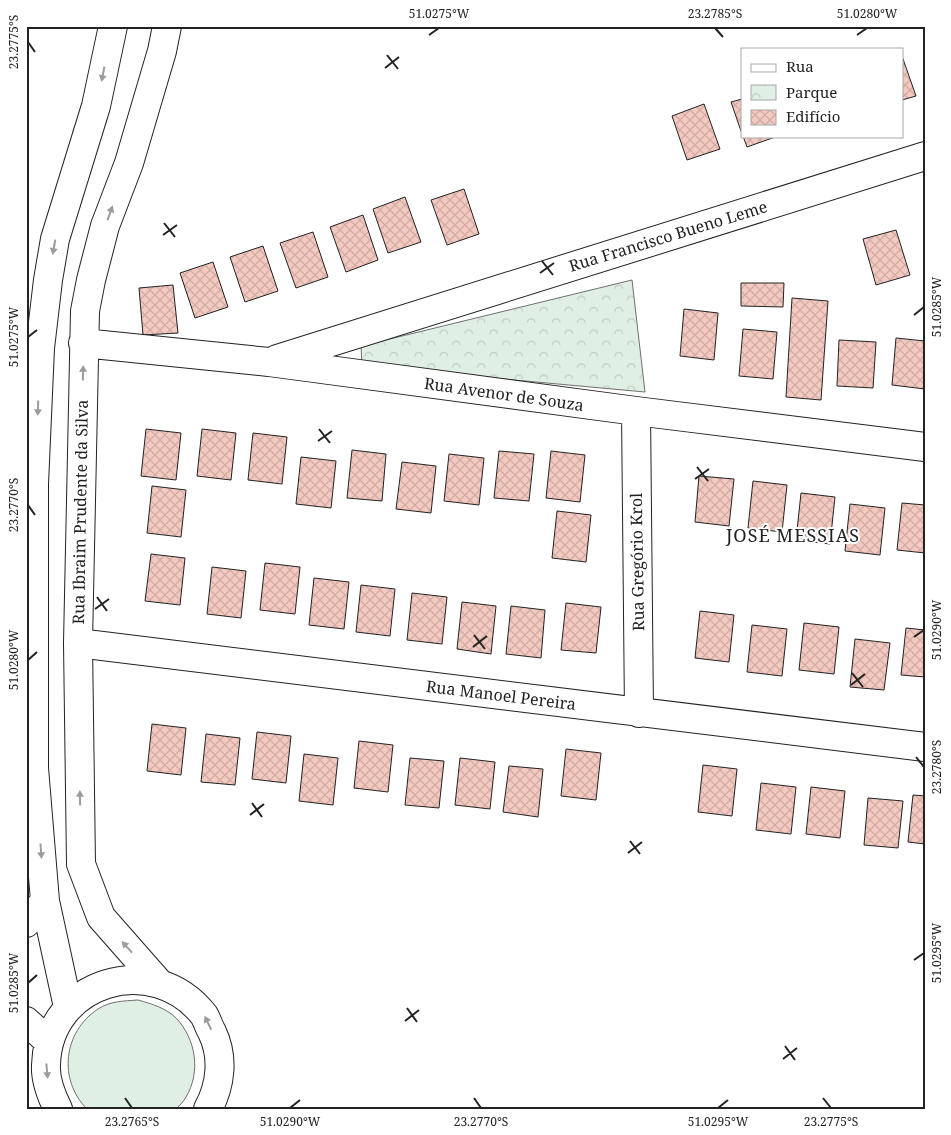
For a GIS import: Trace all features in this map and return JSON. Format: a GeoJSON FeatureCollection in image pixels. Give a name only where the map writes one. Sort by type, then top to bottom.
{"type":"FeatureCollection","features":[{"type":"Feature","properties":{"kind":"street"},"geometry":{"type":"LineString","coordinates":[[68,1008],[45,901],[34,768],[34,492],[40,348],[55,239],[96,106],[113,26]]}},
{"type":"Feature","properties":{"kind":"street","name":"Rua Ibraim Prudente da Silva"},"geometry":{"type":"LineString","coordinates":[[159,983],[101,917],[81,864],[78,643],[85,311],[105,226],[129,163],[149,98],[167,26]]}},
{"type":"Feature","properties":{"kind":"street","name":"Rua Francisco Bueno Leme"},"geometry":{"type":"LineString","coordinates":[[269,362],[925,156]]}},
{"type":"Feature","properties":{"kind":"street","name":"Rua Avenor de Souza"},"geometry":{"type":"LineString","coordinates":[[83,343],[269,362],[925,447]]}},
{"type":"Feature","properties":{"kind":"street","name":"Rua Gregório Krol"},"geometry":{"type":"LineString","coordinates":[[636,411],[639,712]]}},
{"type":"Feature","properties":{"kind":"street","name":"Rua Manoel Pereira"},"geometry":{"type":"LineString","coordinates":[[78,643],[925,747]]}},
{"type":"Feature","properties":{"kind":"street"},"geometry":{"type":"LineString","coordinates":[[26,924],[45,901]]}},
{"type":"Feature","properties":{"kind":"street"},"geometry":{"type":"LineString","coordinates":[[58,1109],[49,1090],[46,1066],[49,1042],[54,1029],[68,1008],[79,998],[104,984],[131,979],[159,983],[184,996],[204,1016],[216,1041],[220,1070],[214,1097],[208,1109]]}},
{"type":"Feature","properties":{"kind":"street"},"geometry":{"type":"LineString","coordinates":[[26,1021],[49,1042]]}},
{"type":"Feature","properties":{"kind":"green space"},"geometry":{"type":"Polygon","coordinates":[[[632,280],[645,392],[362,366],[361,346],[632,280]]]}},
{"type":"Feature","properties":{"kind":"green space"},"geometry":{"type":"Polygon","coordinates":[[[138,1000],[163,1009],[176,1018],[183,1026],[192,1046],[194,1056],[195,1067],[191,1087],[184,1100],[176,1109],[87,1109],[78,1097],[69,1071],[68,1057],[71,1043],[77,1030],[86,1019],[107,1004],[138,1000]]]}},
{"type":"Feature","properties":{"kind":"building"},"geometry":{"type":"Polygon","coordinates":[[[904,62],[916,96],[904,99],[904,62]]]}},
{"type":"Feature","properties":{"kind":"building"},"geometry":{"type":"Polygon","coordinates":[[[741,99],[741,131],[731,102],[741,99]]]}},
{"type":"Feature","properties":{"kind":"building"},"geometry":{"type":"Polygon","coordinates":[[[704,104],[720,149],[687,160],[672,116],[704,104]]]}},
{"type":"Feature","properties":{"kind":"building"},"geometry":{"type":"Polygon","coordinates":[[[744,138],[772,138],[747,147],[744,138]]]}},
{"type":"Feature","properties":{"kind":"building"},"geometry":{"type":"Polygon","coordinates":[[[464,189],[479,234],[447,245],[431,200],[464,189]]]}},
{"type":"Feature","properties":{"kind":"building"},"geometry":{"type":"Polygon","coordinates":[[[405,197],[421,242],[388,253],[373,209],[405,197]]]}},
{"type":"Feature","properties":{"kind":"building"},"geometry":{"type":"Polygon","coordinates":[[[363,215],[378,260],[346,272],[330,227],[363,215]]]}},
{"type":"Feature","properties":{"kind":"building"},"geometry":{"type":"Polygon","coordinates":[[[896,230],[910,275],[876,285],[863,239],[896,230]]]}},
{"type":"Feature","properties":{"kind":"building"},"geometry":{"type":"Polygon","coordinates":[[[313,232],[328,277],[296,288],[280,243],[313,232]]]}},
{"type":"Feature","properties":{"kind":"building"},"geometry":{"type":"Polygon","coordinates":[[[263,246],[278,291],[245,302],[230,257],[263,246]]]}},
{"type":"Feature","properties":{"kind":"building"},"geometry":{"type":"Polygon","coordinates":[[[213,262],[228,307],[195,318],[180,273],[213,262]]]}},
{"type":"Feature","properties":{"kind":"building"},"geometry":{"type":"Polygon","coordinates":[[[741,283],[784,283],[783,307],[741,306],[741,283]]]}},
{"type":"Feature","properties":{"kind":"building"},"geometry":{"type":"Polygon","coordinates":[[[173,285],[178,333],[143,335],[139,288],[173,285]]]}},
{"type":"Feature","properties":{"kind":"building"},"geometry":{"type":"Polygon","coordinates":[[[792,298],[828,301],[821,400],[786,397],[792,298]]]}},
{"type":"Feature","properties":{"kind":"building"},"geometry":{"type":"Polygon","coordinates":[[[684,309],[718,313],[714,360],[680,356],[684,309]]]}},
{"type":"Feature","properties":{"kind":"building"},"geometry":{"type":"Polygon","coordinates":[[[743,329],[777,332],[773,379],[739,376],[743,329]]]}},
{"type":"Feature","properties":{"kind":"building"},"geometry":{"type":"Polygon","coordinates":[[[896,338],[925,341],[925,389],[892,385],[896,338]]]}},
{"type":"Feature","properties":{"kind":"building"},"geometry":{"type":"Polygon","coordinates":[[[839,340],[876,342],[873,388],[837,386],[839,340]]]}},
{"type":"Feature","properties":{"kind":"building"},"geometry":{"type":"Polygon","coordinates":[[[146,429],[181,433],[176,480],[141,476],[146,429]]]}},
{"type":"Feature","properties":{"kind":"building"},"geometry":{"type":"Polygon","coordinates":[[[202,429],[236,433],[231,480],[197,476],[202,429]]]}},
{"type":"Feature","properties":{"kind":"building"},"geometry":{"type":"Polygon","coordinates":[[[253,433],[287,437],[282,484],[248,480],[253,433]]]}},
{"type":"Feature","properties":{"kind":"building"},"geometry":{"type":"Polygon","coordinates":[[[352,450],[386,454],[382,501],[347,498],[352,450]]]}},
{"type":"Feature","properties":{"kind":"building"},"geometry":{"type":"Polygon","coordinates":[[[499,451],[534,454],[529,501],[494,498],[499,451]]]}},
{"type":"Feature","properties":{"kind":"building"},"geometry":{"type":"Polygon","coordinates":[[[551,451],[585,455],[580,502],[546,498],[551,451]]]}},
{"type":"Feature","properties":{"kind":"building"},"geometry":{"type":"Polygon","coordinates":[[[449,454],[484,458],[479,505],[444,501],[449,454]]]}},
{"type":"Feature","properties":{"kind":"building"},"geometry":{"type":"Polygon","coordinates":[[[301,457],[336,461],[331,508],[296,504],[301,457]]]}},
{"type":"Feature","properties":{"kind":"building"},"geometry":{"type":"Polygon","coordinates":[[[402,462],[436,466],[431,513],[396,509],[402,462]]]}},
{"type":"Feature","properties":{"kind":"building"},"geometry":{"type":"Polygon","coordinates":[[[699,476],[734,479],[729,526],[695,522],[699,476]]]}},
{"type":"Feature","properties":{"kind":"building"},"geometry":{"type":"Polygon","coordinates":[[[753,481],[787,485],[782,532],[748,528],[753,481]]]}},
{"type":"Feature","properties":{"kind":"building"},"geometry":{"type":"Polygon","coordinates":[[[152,486],[186,490],[181,537],[147,533],[152,486]]]}},
{"type":"Feature","properties":{"kind":"building"},"geometry":{"type":"Polygon","coordinates":[[[801,493],[835,497],[830,544],[796,540],[801,493]]]}},
{"type":"Feature","properties":{"kind":"building"},"geometry":{"type":"Polygon","coordinates":[[[902,503],[925,505],[925,553],[897,550],[902,503]]]}},
{"type":"Feature","properties":{"kind":"building"},"geometry":{"type":"Polygon","coordinates":[[[850,504],[885,508],[880,555],[845,551],[850,504]]]}},
{"type":"Feature","properties":{"kind":"building"},"geometry":{"type":"Polygon","coordinates":[[[557,511],[591,515],[586,562],[552,558],[557,511]]]}},
{"type":"Feature","properties":{"kind":"building"},"geometry":{"type":"Polygon","coordinates":[[[151,554],[185,558],[180,605],[145,601],[151,554]]]}},
{"type":"Feature","properties":{"kind":"building"},"geometry":{"type":"Polygon","coordinates":[[[265,563],[300,567],[295,614],[260,610],[265,563]]]}},
{"type":"Feature","properties":{"kind":"building"},"geometry":{"type":"Polygon","coordinates":[[[212,567],[246,571],[241,618],[207,614],[212,567]]]}},
{"type":"Feature","properties":{"kind":"building"},"geometry":{"type":"Polygon","coordinates":[[[314,578],[349,582],[344,629],[309,625],[314,578]]]}},
{"type":"Feature","properties":{"kind":"building"},"geometry":{"type":"Polygon","coordinates":[[[361,585],[395,589],[390,636],[356,632],[361,585]]]}},
{"type":"Feature","properties":{"kind":"building"},"geometry":{"type":"Polygon","coordinates":[[[412,593],[447,597],[442,644],[407,640],[412,593]]]}},
{"type":"Feature","properties":{"kind":"building"},"geometry":{"type":"Polygon","coordinates":[[[462,602],[496,606],[491,654],[457,649],[462,602]]]}},
{"type":"Feature","properties":{"kind":"building"},"geometry":{"type":"Polygon","coordinates":[[[566,603],[601,607],[596,653],[561,650],[566,603]]]}},
{"type":"Feature","properties":{"kind":"building"},"geometry":{"type":"Polygon","coordinates":[[[511,606],[545,610],[541,658],[506,654],[511,606]]]}},
{"type":"Feature","properties":{"kind":"building"},"geometry":{"type":"Polygon","coordinates":[[[700,611],[734,615],[729,662],[695,658],[700,611]]]}},
{"type":"Feature","properties":{"kind":"building"},"geometry":{"type":"Polygon","coordinates":[[[804,623],[839,627],[834,674],[799,670],[804,623]]]}},
{"type":"Feature","properties":{"kind":"building"},"geometry":{"type":"Polygon","coordinates":[[[752,625],[787,629],[782,676],[747,672],[752,625]]]}},
{"type":"Feature","properties":{"kind":"building"},"geometry":{"type":"Polygon","coordinates":[[[906,628],[925,630],[925,677],[901,675],[906,628]]]}},
{"type":"Feature","properties":{"kind":"building"},"geometry":{"type":"Polygon","coordinates":[[[855,639],[890,643],[884,690],[850,687],[855,639]]]}},
{"type":"Feature","properties":{"kind":"building"},"geometry":{"type":"Polygon","coordinates":[[[152,724],[186,728],[181,775],[147,771],[152,724]]]}},
{"type":"Feature","properties":{"kind":"building"},"geometry":{"type":"Polygon","coordinates":[[[257,732],[291,736],[286,783],[252,779],[257,732]]]}},
{"type":"Feature","properties":{"kind":"building"},"geometry":{"type":"Polygon","coordinates":[[[206,734],[240,738],[235,785],[201,782],[206,734]]]}},
{"type":"Feature","properties":{"kind":"building"},"geometry":{"type":"Polygon","coordinates":[[[359,741],[393,745],[388,792],[354,788],[359,741]]]}},
{"type":"Feature","properties":{"kind":"building"},"geometry":{"type":"Polygon","coordinates":[[[566,749],[601,753],[596,800],[561,796],[566,749]]]}},
{"type":"Feature","properties":{"kind":"building"},"geometry":{"type":"Polygon","coordinates":[[[304,754],[338,758],[333,805],[299,801],[304,754]]]}},
{"type":"Feature","properties":{"kind":"building"},"geometry":{"type":"Polygon","coordinates":[[[410,758],[444,761],[439,808],[405,805],[410,758]]]}},
{"type":"Feature","properties":{"kind":"building"},"geometry":{"type":"Polygon","coordinates":[[[460,758],[495,762],[490,809],[455,805],[460,758]]]}},
{"type":"Feature","properties":{"kind":"building"},"geometry":{"type":"Polygon","coordinates":[[[703,765],[737,769],[732,816],[698,812],[703,765]]]}},
{"type":"Feature","properties":{"kind":"building"},"geometry":{"type":"Polygon","coordinates":[[[509,766],[543,769],[538,817],[503,812],[509,766]]]}},
{"type":"Feature","properties":{"kind":"building"},"geometry":{"type":"Polygon","coordinates":[[[761,783],[796,787],[791,834],[756,830],[761,783]]]}},
{"type":"Feature","properties":{"kind":"building"},"geometry":{"type":"Polygon","coordinates":[[[811,787],[845,791],[840,838],[806,834],[811,787]]]}},
{"type":"Feature","properties":{"kind":"building"},"geometry":{"type":"Polygon","coordinates":[[[913,795],[925,796],[925,844],[908,842],[913,795]]]}},
{"type":"Feature","properties":{"kind":"building"},"geometry":{"type":"Polygon","coordinates":[[[868,798],[903,801],[898,848],[864,845],[868,798]]]}},
{"type":"Feature","properties":{"kind":"district","name":"JOSÉ MESSIAS"},"geometry":{"type":"Point","coordinates":[793,535]}}]}
